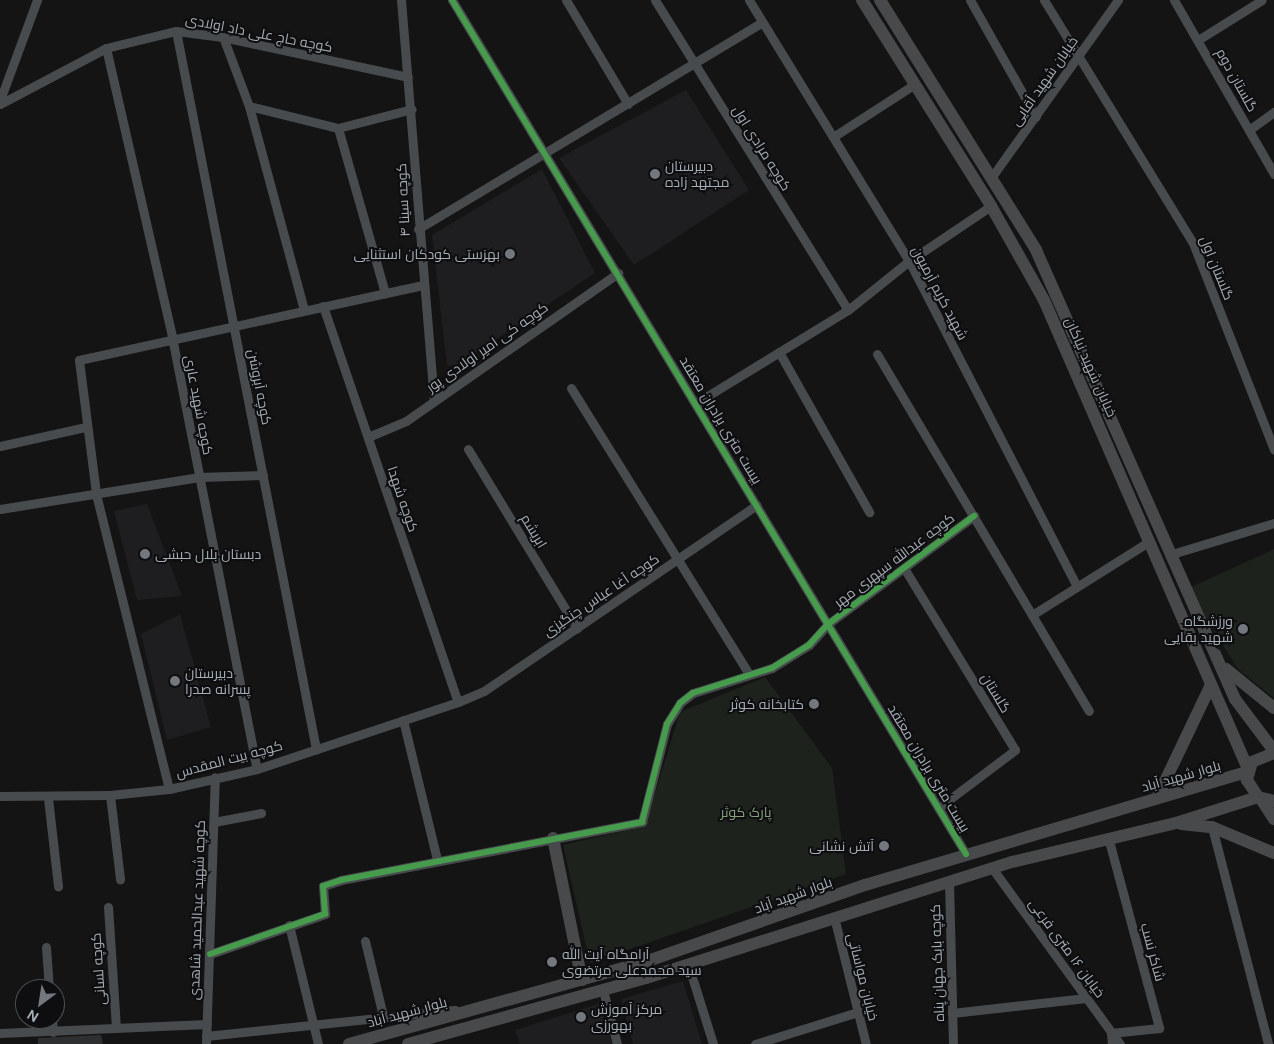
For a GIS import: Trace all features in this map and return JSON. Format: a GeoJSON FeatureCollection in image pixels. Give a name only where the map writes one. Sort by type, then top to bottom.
{"type":"FeatureCollection","features":[{"type":"Feature","properties":{"kind":"main road","name":"خیابان شهید نیاکان"},"geometry":{"type":"LineString","coordinates":[[862,0],[991,206],[1044,300],[1211,685],[1247,771],[1248,786],[1264,799],[1274,819]]}},
{"type":"Feature","properties":{"kind":"main road","name":"خیابان شهید نیاکان"},"geometry":{"type":"LineString","coordinates":[[880,0],[1036,250],[1058,293],[1220,663],[1248,721],[1274,752]]}},
{"type":"Feature","properties":{"kind":"main road"},"geometry":{"type":"LineString","coordinates":[[1220,663],[1274,708]]}},
{"type":"Feature","properties":{"kind":"main road"},"geometry":{"type":"LineString","coordinates":[[1157,798],[1211,685]]}},
{"type":"Feature","properties":{"kind":"main road"},"geometry":{"type":"LineString","coordinates":[[1247,771],[1258,756],[1274,752]]}},
{"type":"Feature","properties":{"kind":"main road","name":"بلوار شهید آباد"},"geometry":{"type":"LineString","coordinates":[[348,1044],[582,980],[966,854],[1247,771]]}},
{"type":"Feature","properties":{"kind":"main road"},"geometry":{"type":"LineString","coordinates":[[416,1043],[603,990],[992,868],[1108,837],[1176,823],[1264,799]]}},
{"type":"Feature","properties":{"kind":"main road"},"geometry":{"type":"LineString","coordinates":[[1176,823],[1212,827],[1274,853]]}},
{"type":"Feature","properties":{"kind":"main road"},"geometry":{"type":"LineString","coordinates":[[553,838],[582,980]]}},
{"type":"Feature","properties":{"kind":"street"},"geometry":{"type":"LineString","coordinates":[[0,100],[37,0]]}},
{"type":"Feature","properties":{"kind":"street","name":"کوچه سینا ۴"},"geometry":{"type":"LineString","coordinates":[[401,0],[412,109],[418,229],[434,399]]}},
{"type":"Feature","properties":{"kind":"street","name":"بیست متری برادران معتقد"},"geometry":{"type":"LineString","coordinates":[[452,0],[966,854]]}},
{"type":"Feature","properties":{"kind":"street"},"geometry":{"type":"LineString","coordinates":[[566,0],[628,104]]}},
{"type":"Feature","properties":{"kind":"street","name":"کوچه مرادی اول"},"geometry":{"type":"LineString","coordinates":[[655,0],[848,310]]}},
{"type":"Feature","properties":{"kind":"street","name":"شهید کریم آرمیون"},"geometry":{"type":"LineString","coordinates":[[749,0],[909,262],[1077,586]]}},
{"type":"Feature","properties":{"kind":"street"},"geometry":{"type":"LineString","coordinates":[[970,0],[1036,117]]}},
{"type":"Feature","properties":{"kind":"street","name":"گلستان اول"},"geometry":{"type":"LineString","coordinates":[[1044,0],[1077,58],[1193,242],[1274,450]]}},
{"type":"Feature","properties":{"kind":"street","name":"خیابان شهید آقایی"},"geometry":{"type":"LineString","coordinates":[[991,178],[1118,0]]}},
{"type":"Feature","properties":{"kind":"street","name":"گلستان دوم"},"geometry":{"type":"LineString","coordinates":[[1174,0],[1274,174]]}},
{"type":"Feature","properties":{"kind":"street"},"geometry":{"type":"LineString","coordinates":[[1198,40],[1262,0]]}},
{"type":"Feature","properties":{"kind":"street"},"geometry":{"type":"LineString","coordinates":[[418,229],[546,154],[762,22]]}},
{"type":"Feature","properties":{"kind":"street","name":"کوچه حاج علی داد اولادی"},"geometry":{"type":"LineString","coordinates":[[0,104],[106,48],[176,31],[223,37],[408,77]]}},
{"type":"Feature","properties":{"kind":"street","name":"کوچه آبروشن"},"geometry":{"type":"LineString","coordinates":[[176,31],[316,749]]}},
{"type":"Feature","properties":{"kind":"street"},"geometry":{"type":"LineString","coordinates":[[223,37],[250,106],[304,310]]}},
{"type":"Feature","properties":{"kind":"street","name":"کوچه شهید عاری"},"geometry":{"type":"LineString","coordinates":[[106,48],[172,337],[257,768]]}},
{"type":"Feature","properties":{"kind":"street"},"geometry":{"type":"LineString","coordinates":[[833,137],[915,84]]}},
{"type":"Feature","properties":{"kind":"street"},"geometry":{"type":"LineString","coordinates":[[250,106],[338,128],[412,109]]}},
{"type":"Feature","properties":{"kind":"street"},"geometry":{"type":"LineString","coordinates":[[1249,130],[1274,112]]}},
{"type":"Feature","properties":{"kind":"street"},"geometry":{"type":"LineString","coordinates":[[338,128],[385,293]]}},
{"type":"Feature","properties":{"kind":"street"},"geometry":{"type":"LineString","coordinates":[[696,403],[848,310],[909,262],[991,206]]}},
{"type":"Feature","properties":{"kind":"street","name":"کوچه کی امیر اولادی پور"},"geometry":{"type":"LineString","coordinates":[[368,437],[406,421],[434,399],[618,273]]}},
{"type":"Feature","properties":{"kind":"street"},"geometry":{"type":"LineString","coordinates":[[169,789],[96,494],[79,360],[172,337],[423,285]]}},
{"type":"Feature","properties":{"kind":"street","name":"کوچه شهدا"},"geometry":{"type":"LineString","coordinates":[[323,306],[458,702]]}},
{"type":"Feature","properties":{"kind":"street"},"geometry":{"type":"LineString","coordinates":[[779,352],[869,512]]}},
{"type":"Feature","properties":{"kind":"street"},"geometry":{"type":"LineString","coordinates":[[877,354],[1089,711]]}},
{"type":"Feature","properties":{"kind":"street"},"geometry":{"type":"LineString","coordinates":[[571,388],[749,674]]}},
{"type":"Feature","properties":{"kind":"street"},"geometry":{"type":"LineString","coordinates":[[0,446],[86,427]]}},
{"type":"Feature","properties":{"kind":"street","name":"ابریشم"},"geometry":{"type":"LineString","coordinates":[[468,449],[577,628]]}},
{"type":"Feature","properties":{"kind":"street"},"geometry":{"type":"LineString","coordinates":[[0,509],[199,477],[262,475]]}},
{"type":"Feature","properties":{"kind":"street","name":"کوچه آغا عباس چنگیزی"},"geometry":{"type":"LineString","coordinates":[[458,702],[484,692],[757,505]]}},
{"type":"Feature","properties":{"kind":"street","name":"کوچه عبدالله سپهری مهر"},"geometry":{"type":"LineString","coordinates":[[553,838],[642,822],[667,724],[680,703],[694,693],[772,668],[809,645],[828,624],[974,516]]}},
{"type":"Feature","properties":{"kind":"street"},"geometry":{"type":"LineString","coordinates":[[1172,554],[1274,522]]}},
{"type":"Feature","properties":{"kind":"street"},"geometry":{"type":"LineString","coordinates":[[1032,615],[1150,541]]}},
{"type":"Feature","properties":{"kind":"street","name":"گلستان"},"geometry":{"type":"LineString","coordinates":[[904,568],[1015,750],[938,808]]}},
{"type":"Feature","properties":{"kind":"street","name":"کوچه بیت المقدس"},"geometry":{"type":"LineString","coordinates":[[0,796],[48,798],[110,796],[169,789],[257,768],[458,702]]}},
{"type":"Feature","properties":{"kind":"street"},"geometry":{"type":"LineString","coordinates":[[403,720],[437,859]]}},
{"type":"Feature","properties":{"kind":"street","name":"کوچه شهید عبدالحمید شاهدی"},"geometry":{"type":"LineString","coordinates":[[206,1040],[215,777]]}},
{"type":"Feature","properties":{"kind":"street"},"geometry":{"type":"LineString","coordinates":[[110,796],[120,879]]}},
{"type":"Feature","properties":{"kind":"street"},"geometry":{"type":"LineString","coordinates":[[48,798],[58,886]]}},
{"type":"Feature","properties":{"kind":"street"},"geometry":{"type":"LineString","coordinates":[[214,822],[261,813]]}},
{"type":"Feature","properties":{"kind":"street"},"geometry":{"type":"LineString","coordinates":[[1212,827],[1268,1044]]}},
{"type":"Feature","properties":{"kind":"street","name":"شاکر نسب"},"geometry":{"type":"LineString","coordinates":[[1108,837],[1159,1028],[1111,1033]]}},
{"type":"Feature","properties":{"kind":"street"},"geometry":{"type":"LineString","coordinates":[[210,954],[325,914],[323,886],[437,859],[553,838]]}},
{"type":"Feature","properties":{"kind":"street","name":"خیابان ۱۶ متری فرعی"},"geometry":{"type":"LineString","coordinates":[[992,868],[1120,1044]]}},
{"type":"Feature","properties":{"kind":"street","name":"کوچه بابک جهان پناه"},"geometry":{"type":"LineString","coordinates":[[949,881],[953,1044]]}},
{"type":"Feature","properties":{"kind":"street","name":"کوچه لسانی"},"geometry":{"type":"LineString","coordinates":[[108,907],[116,1028]]}},
{"type":"Feature","properties":{"kind":"street","name":"خیابان مواساتی"},"geometry":{"type":"LineString","coordinates":[[834,917],[866,1044]]}},
{"type":"Feature","properties":{"kind":"street"},"geometry":{"type":"LineString","coordinates":[[288,926],[318,1044]]}},
{"type":"Feature","properties":{"kind":"street"},"geometry":{"type":"LineString","coordinates":[[365,941],[383,1016]]}},
{"type":"Feature","properties":{"kind":"street"},"geometry":{"type":"LineString","coordinates":[[46,947],[48,979]]}},
{"type":"Feature","properties":{"kind":"street"},"geometry":{"type":"LineString","coordinates":[[688,964],[713,1044]]}},
{"type":"Feature","properties":{"kind":"street"},"geometry":{"type":"LineString","coordinates":[[603,990],[617,1044]]}},
{"type":"Feature","properties":{"kind":"street"},"geometry":{"type":"LineString","coordinates":[[952,1013],[1086,998]]}},
{"type":"Feature","properties":{"kind":"street"},"geometry":{"type":"LineString","coordinates":[[206,1040],[383,1016],[478,1008]]}},
{"type":"Feature","properties":{"kind":"street"},"geometry":{"type":"LineString","coordinates":[[755,1044],[858,1012]]}},
{"type":"Feature","properties":{"kind":"street"},"geometry":{"type":"LineString","coordinates":[[0,1033],[207,1024]]}},
{"type":"Feature","properties":{"kind":"street"},"geometry":{"type":"LineString","coordinates":[[1111,1033],[1112,1044]]}},
{"type":"Feature","properties":{"kind":"shaded area","name":"دبیرستان مجتهد زاده"},"geometry":{"type":"Polygon","coordinates":[[[686,90],[749,190],[634,265],[559,158],[686,90]]]}},
{"type":"Feature","properties":{"kind":"shaded area","name":"بهزستی کودکان استثنایی"},"geometry":{"type":"Polygon","coordinates":[[[542,169],[595,273],[459,364],[447,366],[432,235],[542,169]]]}},
{"type":"Feature","properties":{"kind":"shaded area","name":"دبستان بلال حبشی"},"geometry":{"type":"Polygon","coordinates":[[[147,504],[182,596],[137,600],[114,511],[147,504]]]}},
{"type":"Feature","properties":{"kind":"shaded area","name":"دبیرستان پسرانه صدرا"},"geometry":{"type":"Polygon","coordinates":[[[180,614],[211,727],[167,740],[141,634],[180,614]]]}},
{"type":"Feature","properties":{"kind":"shaded area"},"geometry":{"type":"Polygon","coordinates":[[[683,981],[702,1044],[633,1044],[621,999],[683,981]]]}},
{"type":"Feature","properties":{"kind":"shaded area","name":"مرکز آموزش بهورزی"},"geometry":{"type":"Polygon","coordinates":[[[601,1003],[612,1044],[520,1044],[515,1030],[601,1003]]]}},
{"type":"Feature","properties":{"kind":"green space","name":"ورزشگاه شهید بقایی"},"geometry":{"type":"Polygon","coordinates":[[[1274,549],[1274,698],[1238,669],[1187,589],[1274,549]]]}},
{"type":"Feature","properties":{"kind":"green space","name":"پارک کوثر"},"geometry":{"type":"Polygon","coordinates":[[[765,677],[832,768],[846,874],[590,963],[563,845],[645,826],[680,712],[765,677]]]}},
{"type":"Feature","properties":{"kind":"building"},"geometry":{"type":"Polygon","coordinates":[[[101,1035],[103,1044],[38,1044],[38,1038],[101,1035]]]}},
{"type":"Feature","properties":{"kind":"cycle path"},"geometry":{"type":"LineString","coordinates":[[452,0],[966,854]]}},
{"type":"Feature","properties":{"kind":"cycle path"},"geometry":{"type":"LineString","coordinates":[[210,954],[325,914],[323,886],[341,880],[642,822],[667,724],[680,703],[693,693],[772,668],[809,645],[828,624],[974,516]]}},
{"type":"Feature","properties":{"kind":"place","name":"دبیرستان مجتهد زاده"},"geometry":{"type":"Point","coordinates":[655,174]}},
{"type":"Feature","properties":{"kind":"place","name":"بهزستی کودکان استثنایی"},"geometry":{"type":"Point","coordinates":[510,254]}},
{"type":"Feature","properties":{"kind":"place","name":"دبستان بلال حبشی"},"geometry":{"type":"Point","coordinates":[145,554]}},
{"type":"Feature","properties":{"kind":"place","name":"ورزشگاه شهید بقایی"},"geometry":{"type":"Point","coordinates":[1243,629]}},
{"type":"Feature","properties":{"kind":"place","name":"دبیرستان پسرانه صدرا"},"geometry":{"type":"Point","coordinates":[175,681]}},
{"type":"Feature","properties":{"kind":"place","name":"کتابخانه کوثر"},"geometry":{"type":"Point","coordinates":[814,704]}},
{"type":"Feature","properties":{"kind":"place","name":"آتش نشانی"},"geometry":{"type":"Point","coordinates":[884,846]}},
{"type":"Feature","properties":{"kind":"place","name":"آرامگاه آیت الله سید محمدعلی مرتضوی"},"geometry":{"type":"Point","coordinates":[552,962]}},
{"type":"Feature","properties":{"kind":"place","name":"مرکز آموزش بهورزی"},"geometry":{"type":"Point","coordinates":[581,1017]}}]}
